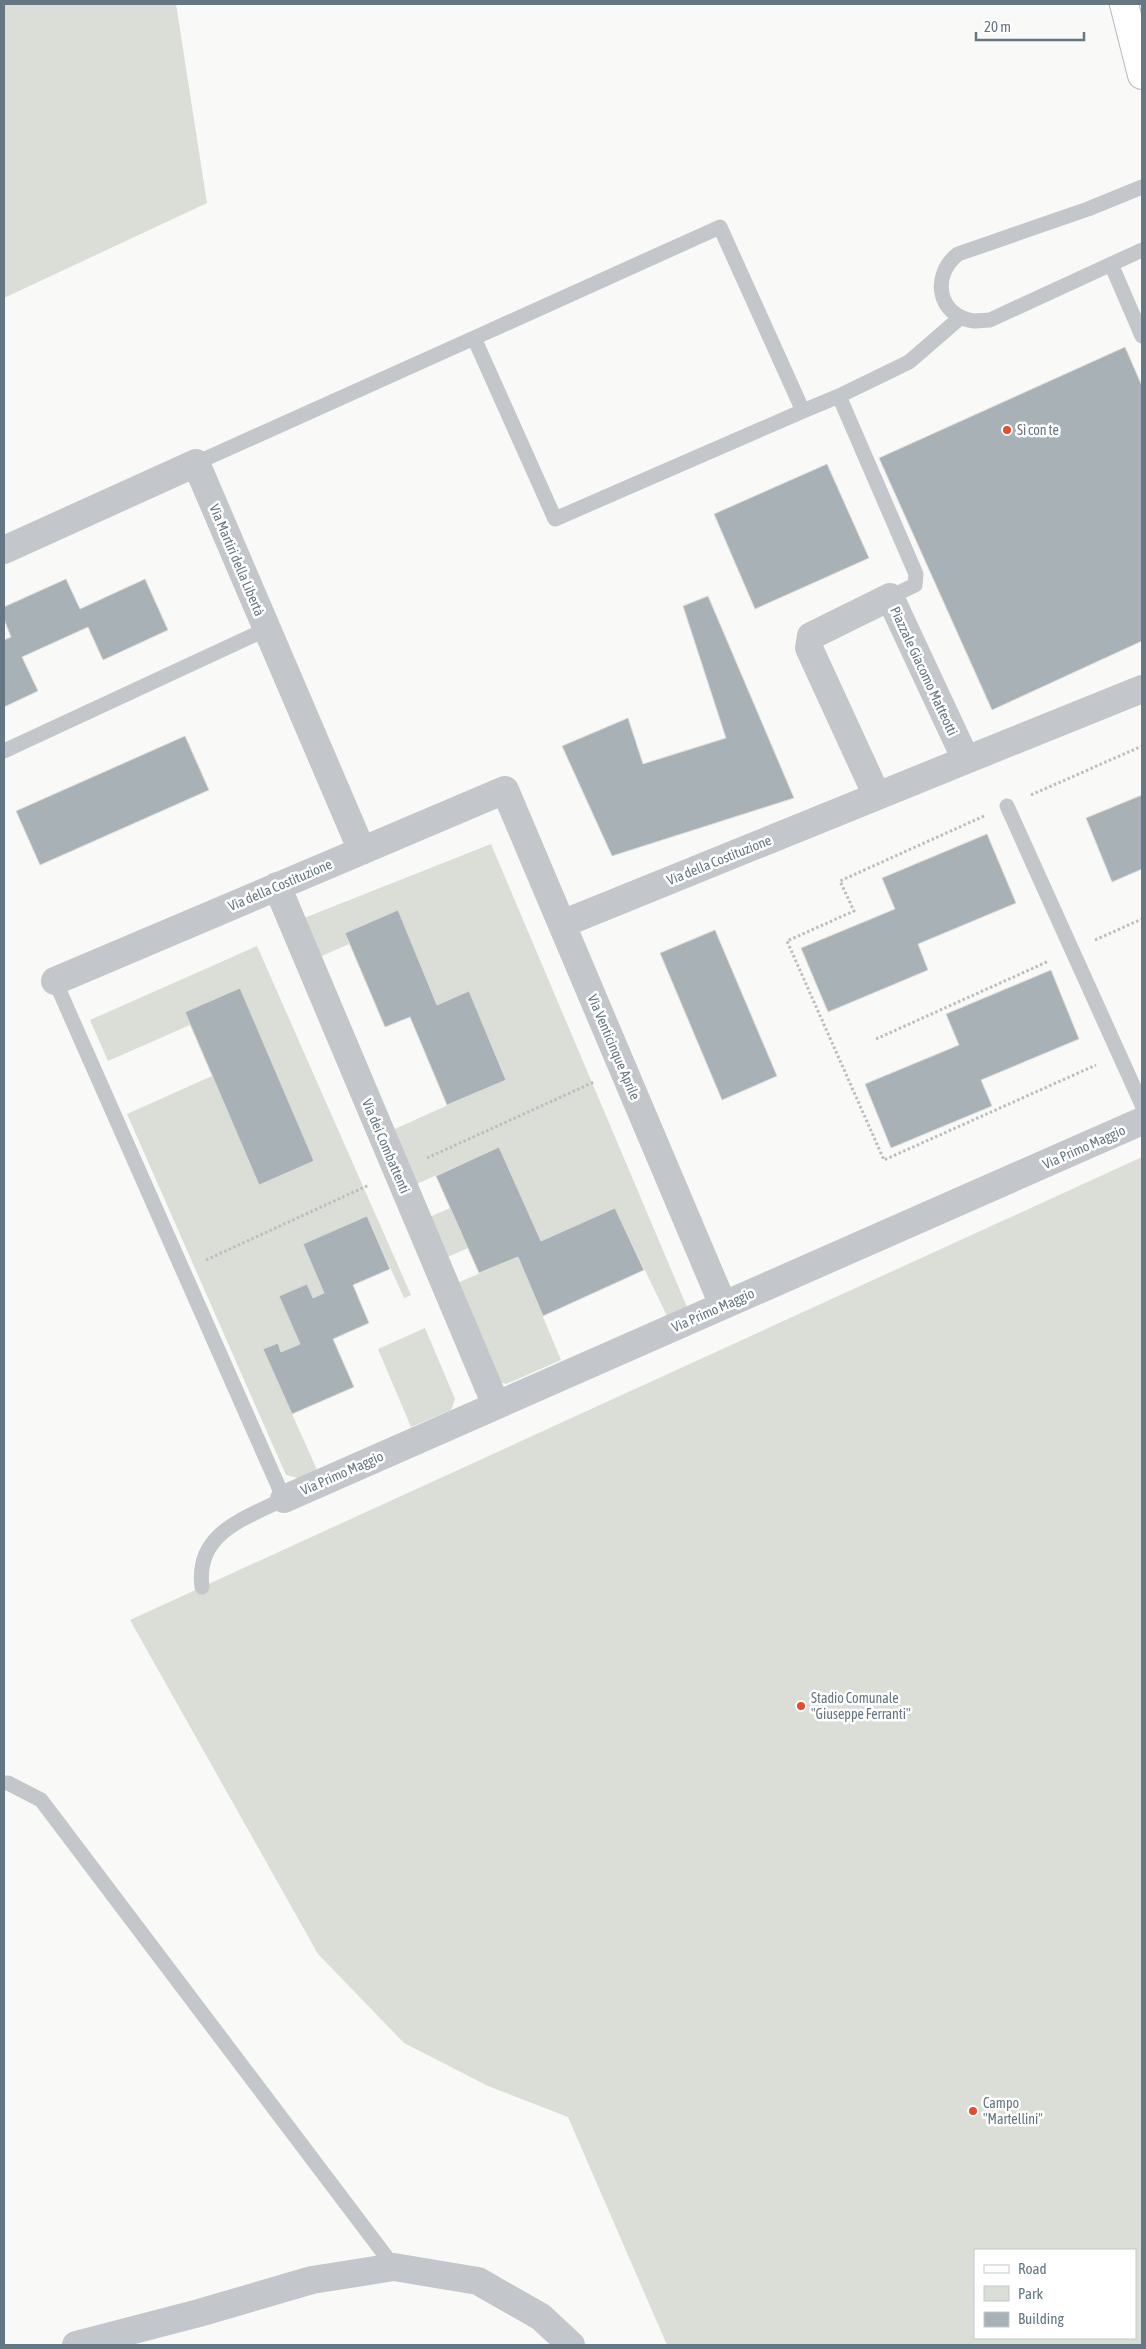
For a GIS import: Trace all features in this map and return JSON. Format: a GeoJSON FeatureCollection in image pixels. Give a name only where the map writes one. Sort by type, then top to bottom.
{"type":"FeatureCollection","features":[{"type":"Feature","properties":{"kind":"main road"},"geometry":{"type":"LineString","coordinates":[[1124,4],[1142,75]]}},
{"type":"Feature","properties":{"kind":"main road"},"geometry":{"type":"LineString","coordinates":[[1139,4],[1142,11]]}},
{"type":"Feature","properties":{"kind":"street"},"geometry":{"type":"LineString","coordinates":[[4,550],[196,464]]}},
{"type":"Feature","properties":{"kind":"street","name":"Via Martiri della Libertà"},"geometry":{"type":"LineString","coordinates":[[196,464],[362,851]]}},
{"type":"Feature","properties":{"kind":"street","name":"Piazzale Giacomo Matteotti"},"geometry":{"type":"LineString","coordinates":[[877,796],[809,648],[810,636],[890,597],[966,760]]}},
{"type":"Feature","properties":{"kind":"street"},"geometry":{"type":"LineString","coordinates":[[877,796],[1142,689]]}},
{"type":"Feature","properties":{"kind":"street","name":"Via della Costituzione"},"geometry":{"type":"LineString","coordinates":[[54,980],[505,790]]}},
{"type":"Feature","properties":{"kind":"street","name":"Via Venticinque Aprile"},"geometry":{"type":"LineString","coordinates":[[505,790],[723,1305]]}},
{"type":"Feature","properties":{"kind":"street","name":"Via della Costituzione"},"geometry":{"type":"LineString","coordinates":[[562,924],[877,796]]}},
{"type":"Feature","properties":{"kind":"street","name":"Via dei Combattenti"},"geometry":{"type":"LineString","coordinates":[[277,886],[496,1405]]}},
{"type":"Feature","properties":{"kind":"street","name":"Via Primo Maggio"},"geometry":{"type":"LineString","coordinates":[[284,1499],[1142,1121]]}},
{"type":"Feature","properties":{"kind":"street"},"geometry":{"type":"LineString","coordinates":[[76,2345],[199,2313],[312,2280],[394,2267],[478,2281],[541,2317],[570,2345]]}},
{"type":"Feature","properties":{"kind":"lane"},"geometry":{"type":"LineString","coordinates":[[1142,187],[1088,209],[958,254],[949,262],[941,276],[940,292],[950,308],[961,317],[974,321],[990,320],[1142,250]]}},
{"type":"Feature","properties":{"kind":"lane"},"geometry":{"type":"LineString","coordinates":[[196,464],[720,228],[803,411]]}},
{"type":"Feature","properties":{"kind":"lane"},"geometry":{"type":"LineString","coordinates":[[1111,264],[1142,336]]}},
{"type":"Feature","properties":{"kind":"lane"},"geometry":{"type":"LineString","coordinates":[[474,338],[555,520],[838,396],[909,362],[961,317]]}},
{"type":"Feature","properties":{"kind":"lane"},"geometry":{"type":"LineString","coordinates":[[838,396],[916,574],[915,585],[890,597]]}},
{"type":"Feature","properties":{"kind":"lane"},"geometry":{"type":"LineString","coordinates":[[4,751],[267,629]]}},
{"type":"Feature","properties":{"kind":"lane"},"geometry":{"type":"LineString","coordinates":[[1007,806],[1142,1105]]}},
{"type":"Feature","properties":{"kind":"lane"},"geometry":{"type":"LineString","coordinates":[[54,980],[284,1499],[223,1530],[205,1552],[200,1576],[202,1587]]}},
{"type":"Feature","properties":{"kind":"lane"},"geometry":{"type":"LineString","coordinates":[[4,1783],[8,1783],[41,1800],[394,2267]]}},
{"type":"Feature","properties":{"kind":"path"},"geometry":{"type":"LineString","coordinates":[[1119,1055],[884,1160],[787,941],[854,911],[840,881],[1142,746]]}},
{"type":"Feature","properties":{"kind":"path"},"geometry":{"type":"LineString","coordinates":[[876,1039],[1142,919]]}},
{"type":"Feature","properties":{"kind":"green space"},"geometry":{"type":"Polygon","coordinates":[[[4,4],[176,4],[207,203],[4,298],[4,4]]]}},
{"type":"Feature","properties":{"kind":"green space"},"geometry":{"type":"Polygon","coordinates":[[[491,844],[687,1307],[667,1316],[615,1208],[541,1241],[499,1147],[410,1187],[388,1132],[506,1079],[469,992],[437,1005],[398,911],[345,933],[349,944],[315,959],[299,920],[491,844]]]}},
{"type":"Feature","properties":{"kind":"green space"},"geometry":{"type":"Polygon","coordinates":[[[257,946],[411,1295],[404,1298],[367,1216],[324,1293],[300,1344],[281,1352],[277,1343],[263,1349],[318,1472],[302,1479],[286,1475],[127,1114],[212,1076],[190,1025],[108,1061],[90,1020],[257,946]]]}},
{"type":"Feature","properties":{"kind":"green space"},"geometry":{"type":"Polygon","coordinates":[[[1142,1157],[1142,2345],[667,2345],[568,2117],[488,2086],[404,2043],[318,1954],[130,1620],[1142,1157]]]}},
{"type":"Feature","properties":{"kind":"green space"},"geometry":{"type":"Polygon","coordinates":[[[450,1208],[468,1248],[443,1259],[425,1219],[450,1208]]]}},
{"type":"Feature","properties":{"kind":"green space"},"geometry":{"type":"Polygon","coordinates":[[[518,1257],[561,1360],[506,1384],[498,1381],[457,1283],[518,1257]]]}},
{"type":"Feature","properties":{"kind":"green space"},"geometry":{"type":"Polygon","coordinates":[[[425,1328],[455,1399],[451,1410],[411,1427],[378,1349],[425,1328]]]}},
{"type":"Feature","properties":{"kind":"building"},"geometry":{"type":"Polygon","coordinates":[[[1125,347],[1142,386],[1142,641],[992,710],[879,458],[1125,347]]]}},
{"type":"Feature","properties":{"kind":"building"},"geometry":{"type":"Polygon","coordinates":[[[827,464],[869,558],[755,609],[714,514],[827,464]]]}},
{"type":"Feature","properties":{"kind":"building"},"geometry":{"type":"Polygon","coordinates":[[[66,579],[80,609],[145,579],[168,630],[103,660],[88,627],[22,657],[38,691],[4,707],[4,640],[11,637],[4,619],[4,607],[66,579]]]}},
{"type":"Feature","properties":{"kind":"building"},"geometry":{"type":"Polygon","coordinates":[[[708,596],[794,798],[612,856],[562,746],[628,718],[643,764],[726,738],[683,606],[708,596]]]}},
{"type":"Feature","properties":{"kind":"building"},"geometry":{"type":"Polygon","coordinates":[[[185,736],[209,790],[40,865],[16,811],[185,736]]]}},
{"type":"Feature","properties":{"kind":"building"},"geometry":{"type":"Polygon","coordinates":[[[1142,795],[1142,869],[1112,882],[1086,818],[1142,795]]]}},
{"type":"Feature","properties":{"kind":"building"},"geometry":{"type":"Polygon","coordinates":[[[987,834],[1016,903],[918,944],[928,970],[828,1012],[801,948],[895,909],[882,878],[987,834]]]}},
{"type":"Feature","properties":{"kind":"building"},"geometry":{"type":"Polygon","coordinates":[[[398,910],[437,1005],[469,991],[506,1080],[447,1105],[410,1017],[385,1027],[345,933],[398,910]]]}},
{"type":"Feature","properties":{"kind":"building"},"geometry":{"type":"Polygon","coordinates":[[[715,930],[777,1076],[722,1100],[660,953],[715,930]]]}},
{"type":"Feature","properties":{"kind":"building"},"geometry":{"type":"Polygon","coordinates":[[[1051,970],[1079,1039],[981,1080],[992,1106],[891,1148],[865,1084],[959,1045],[946,1014],[1051,970]]]}},
{"type":"Feature","properties":{"kind":"building"},"geometry":{"type":"Polygon","coordinates":[[[240,988],[314,1161],[259,1185],[185,1012],[240,988]]]}},
{"type":"Feature","properties":{"kind":"building"},"geometry":{"type":"Polygon","coordinates":[[[499,1147],[541,1241],[615,1208],[644,1270],[543,1316],[518,1257],[479,1273],[436,1176],[499,1147]]]}},
{"type":"Feature","properties":{"kind":"building"},"geometry":{"type":"Polygon","coordinates":[[[367,1216],[390,1269],[353,1285],[369,1323],[333,1339],[354,1387],[292,1414],[263,1349],[278,1343],[281,1352],[300,1344],[279,1296],[307,1284],[313,1298],[324,1293],[303,1244],[367,1216]]]}},
{"type":"Feature","properties":{"kind":"place","name":"Sì con te"},"geometry":{"type":"Point","coordinates":[1007,430]}},
{"type":"Feature","properties":{"kind":"place","name":"Stadio Comunale \"Giuseppe Ferranti\""},"geometry":{"type":"Point","coordinates":[801,1706]}},
{"type":"Feature","properties":{"kind":"place","name":"Campo \"Martellini\""},"geometry":{"type":"Point","coordinates":[973,2111]}}]}
